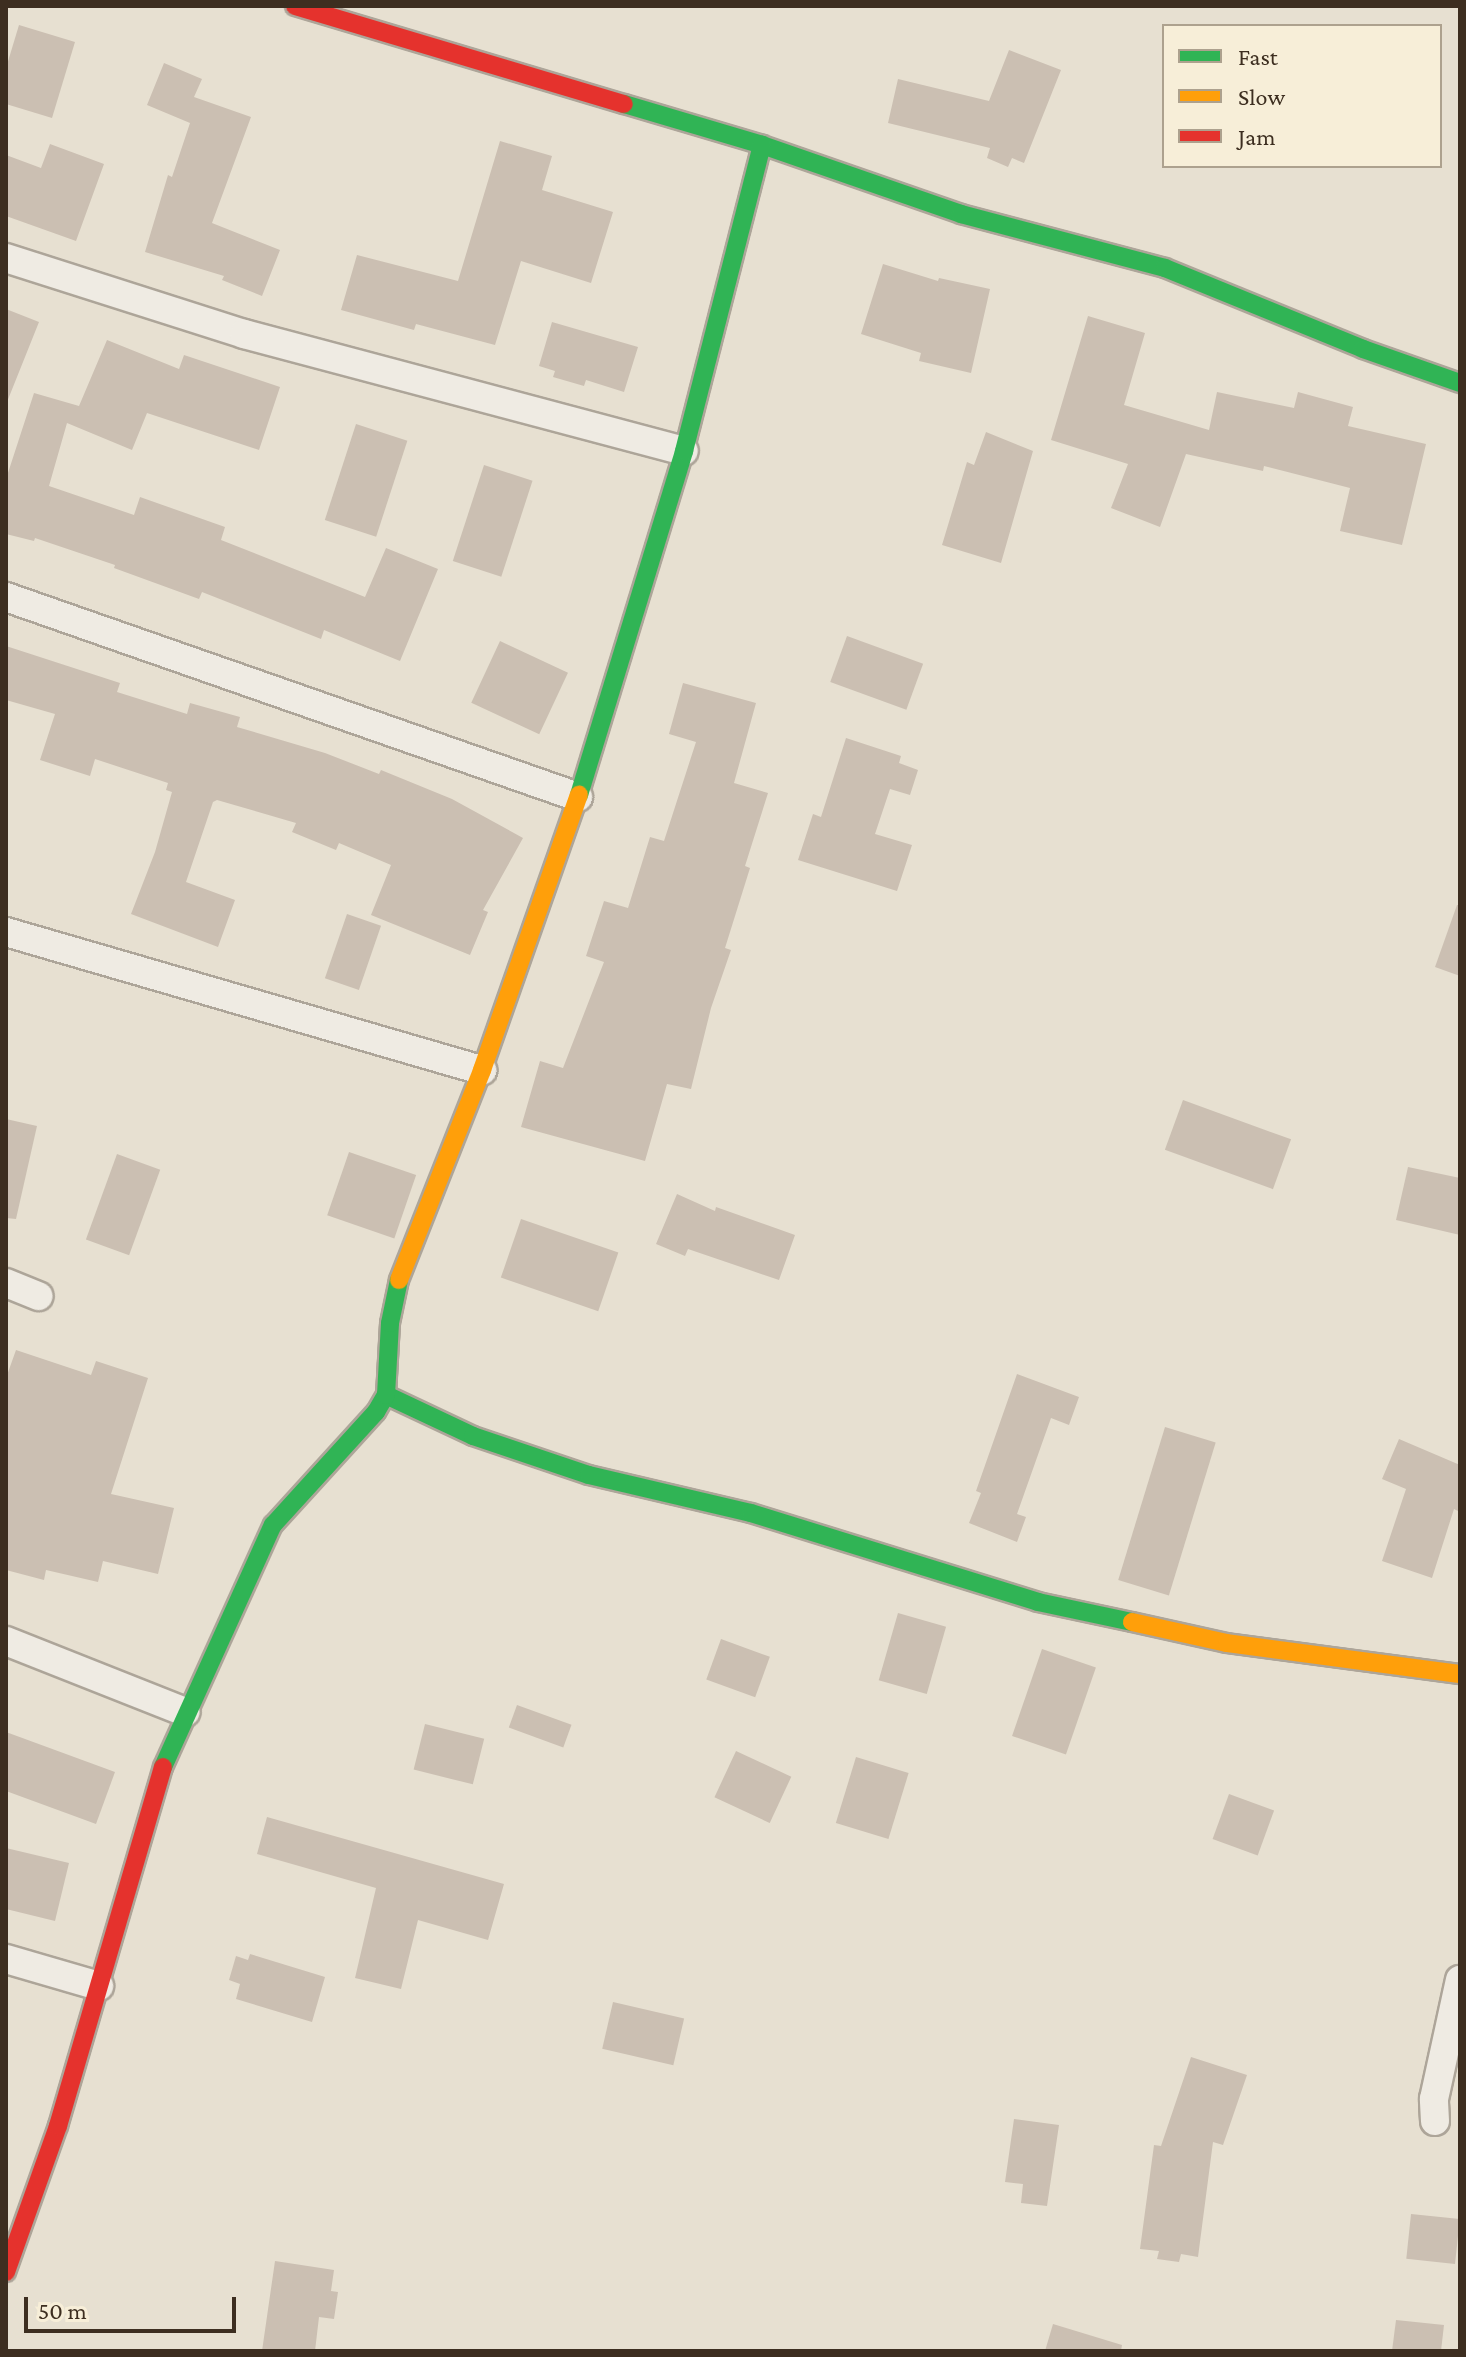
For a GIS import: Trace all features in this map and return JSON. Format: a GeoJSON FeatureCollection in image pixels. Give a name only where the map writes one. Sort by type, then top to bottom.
{"type":"FeatureCollection","features":[{"type":"Feature","properties":{"kind":"street"},"geometry":{"type":"LineString","coordinates":[[295,6],[762,145],[961,214],[1165,268],[1363,349],[1460,383]]}},
{"type":"Feature","properties":{"kind":"street"},"geometry":{"type":"LineString","coordinates":[[6,2272],[58,2126],[161,1772],[185,1712],[273,1525],[376,1412],[386,1395],[390,1323],[400,1276],[482,1070],[578,797],[684,451],[762,145]]}},
{"type":"Feature","properties":{"kind":"street"},"geometry":{"type":"LineString","coordinates":[[6,258],[244,334],[684,451]]}},
{"type":"Feature","properties":{"kind":"street"},"geometry":{"type":"LineString","coordinates":[[6,597],[578,797]]}},
{"type":"Feature","properties":{"kind":"street"},"geometry":{"type":"LineString","coordinates":[[6,932],[482,1070]]}},
{"type":"Feature","properties":{"kind":"street"},"geometry":{"type":"LineString","coordinates":[[6,1283],[39,1296]]}},
{"type":"Feature","properties":{"kind":"street"},"geometry":{"type":"LineString","coordinates":[[386,1395],[473,1436],[562,1466],[751,1513],[1038,1602],[1227,1643],[1460,1674]]}},
{"type":"Feature","properties":{"kind":"street"},"geometry":{"type":"LineString","coordinates":[[6,1641],[185,1712]]}},
{"type":"Feature","properties":{"kind":"street"},"geometry":{"type":"LineString","coordinates":[[6,1959],[99,1986]]}},
{"type":"Feature","properties":{"kind":"street"},"geometry":{"type":"LineString","coordinates":[[1435,2121],[1434,2099],[1460,1980]]}},
{"type":"Feature","properties":{"kind":"building"},"geometry":{"type":"Polygon","coordinates":[[[19,25],[75,42],[52,118],[6,104],[6,68],[19,25]]]}},
{"type":"Feature","properties":{"kind":"building"},"geometry":{"type":"Polygon","coordinates":[[[1009,50],[1061,70],[1024,163],[1012,158],[1008,167],[987,158],[990,148],[888,123],[898,79],[989,101],[1009,50]]]}},
{"type":"Feature","properties":{"kind":"building"},"geometry":{"type":"Polygon","coordinates":[[[164,63],[202,79],[194,97],[251,117],[212,223],[280,250],[262,296],[222,280],[224,276],[145,252],[168,175],[172,177],[190,123],[147,105],[164,63]]]}},
{"type":"Feature","properties":{"kind":"building"},"geometry":{"type":"Polygon","coordinates":[[[500,141],[552,156],[542,190],[613,212],[591,283],[521,261],[495,345],[416,324],[414,330],[341,310],[357,255],[458,281],[500,141]]]}},
{"type":"Feature","properties":{"kind":"building"},"geometry":{"type":"Polygon","coordinates":[[[50,144],[104,164],[76,241],[6,216],[6,155],[41,168],[50,144]]]}},
{"type":"Feature","properties":{"kind":"building"},"geometry":{"type":"Polygon","coordinates":[[[883,264],[938,281],[939,278],[990,289],[971,373],[919,361],[921,353],[861,334],[883,264]]]}},
{"type":"Feature","properties":{"kind":"building"},"geometry":{"type":"Polygon","coordinates":[[[6,309],[39,322],[7,402],[6,402],[6,309]]]}},
{"type":"Feature","properties":{"kind":"building"},"geometry":{"type":"Polygon","coordinates":[[[1088,316],[1145,333],[1124,405],[1209,430],[1217,392],[1294,408],[1298,392],[1353,407],[1348,426],[1426,444],[1402,545],[1340,531],[1350,488],[1264,466],[1263,471],[1186,454],[1160,527],[1111,508],[1128,464],[1051,440],[1088,316]]]}},
{"type":"Feature","properties":{"kind":"building"},"geometry":{"type":"Polygon","coordinates":[[[552,322],[638,347],[624,392],[586,380],[584,386],[553,377],[555,371],[539,366],[552,322]]]}},
{"type":"Feature","properties":{"kind":"building"},"geometry":{"type":"Polygon","coordinates":[[[107,340],[179,369],[184,355],[280,387],[259,450],[147,413],[132,450],[67,423],[49,486],[134,515],[140,497],[225,527],[221,540],[365,597],[386,548],[438,569],[400,661],[324,630],[321,639],[202,592],[199,599],[114,568],[115,565],[35,538],[34,541],[6,534],[6,479],[34,393],[79,406],[107,340]]]}},
{"type":"Feature","properties":{"kind":"building"},"geometry":{"type":"Polygon","coordinates":[[[356,424],[407,441],[376,537],[325,520],[356,424]]]}},
{"type":"Feature","properties":{"kind":"building"},"geometry":{"type":"Polygon","coordinates":[[[986,432],[1033,451],[1001,563],[942,545],[967,462],[974,465],[986,432]]]}},
{"type":"Feature","properties":{"kind":"building"},"geometry":{"type":"Polygon","coordinates":[[[484,465],[533,481],[501,577],[453,561],[484,465]]]}},
{"type":"Feature","properties":{"kind":"building"},"geometry":{"type":"Polygon","coordinates":[[[847,636],[923,664],[906,710],[830,682],[847,636]]]}},
{"type":"Feature","properties":{"kind":"building"},"geometry":{"type":"Polygon","coordinates":[[[500,641],[568,673],[539,734],[471,703],[500,641]]]}},
{"type":"Feature","properties":{"kind":"building"},"geometry":{"type":"Polygon","coordinates":[[[6,646],[120,683],[117,692],[187,714],[190,703],[240,717],[237,727],[325,753],[379,774],[381,770],[452,799],[523,838],[483,910],[488,912],[470,955],[371,915],[391,865],[339,843],[336,850],[292,832],[296,823],[217,800],[213,802],[186,882],[235,900],[218,947],[131,914],[155,852],[172,792],[166,790],[168,783],[95,759],[90,776],[40,760],[55,714],[6,700],[6,646]]]}},
{"type":"Feature","properties":{"kind":"building"},"geometry":{"type":"Polygon","coordinates":[[[683,683],[756,703],[734,783],[768,793],[745,866],[750,868],[725,948],[731,950],[711,1008],[691,1089],[667,1084],[645,1161],[521,1127],[540,1061],[563,1068],[604,962],[586,956],[604,901],[628,908],[650,837],[664,841],[696,742],[669,734],[683,683]]]}},
{"type":"Feature","properties":{"kind":"building"},"geometry":{"type":"Polygon","coordinates":[[[846,738],[901,756],[899,763],[918,770],[910,795],[890,789],[875,834],[912,845],[897,891],[798,860],[813,814],[821,817],[846,738]]]}},
{"type":"Feature","properties":{"kind":"building"},"geometry":{"type":"Polygon","coordinates":[[[1457,905],[1460,905],[1460,976],[1435,967],[1457,905]]]}},
{"type":"Feature","properties":{"kind":"building"},"geometry":{"type":"Polygon","coordinates":[[[347,914],[381,926],[359,990],[325,978],[347,914]]]}},
{"type":"Feature","properties":{"kind":"building"},"geometry":{"type":"Polygon","coordinates":[[[1183,1100],[1291,1139],[1273,1189],[1165,1150],[1183,1100]]]}},
{"type":"Feature","properties":{"kind":"building"},"geometry":{"type":"Polygon","coordinates":[[[6,1119],[37,1126],[16,1219],[6,1218],[6,1119]]]}},
{"type":"Feature","properties":{"kind":"building"},"geometry":{"type":"Polygon","coordinates":[[[349,1152],[416,1175],[394,1238],[327,1215],[349,1152]]]}},
{"type":"Feature","properties":{"kind":"building"},"geometry":{"type":"Polygon","coordinates":[[[117,1154],[160,1170],[129,1255],[86,1240],[117,1154]]]}},
{"type":"Feature","properties":{"kind":"building"},"geometry":{"type":"Polygon","coordinates":[[[1408,1167],[1460,1178],[1460,1235],[1396,1220],[1408,1167]]]}},
{"type":"Feature","properties":{"kind":"building"},"geometry":{"type":"Polygon","coordinates":[[[677,1194],[715,1211],[716,1207],[795,1235],[779,1280],[688,1249],[685,1256],[656,1244],[677,1194]]]}},
{"type":"Feature","properties":{"kind":"building"},"geometry":{"type":"Polygon","coordinates":[[[521,1219],[618,1253],[598,1311],[501,1278],[521,1219]]]}},
{"type":"Feature","properties":{"kind":"building"},"geometry":{"type":"Polygon","coordinates":[[[16,1350],[91,1375],[96,1361],[148,1378],[111,1494],[174,1508],[158,1574],[103,1561],[98,1582],[46,1570],[44,1580],[6,1570],[6,1378],[16,1350]]]}},
{"type":"Feature","properties":{"kind":"building"},"geometry":{"type":"Polygon","coordinates":[[[1017,1374],[1079,1397],[1069,1425],[1051,1418],[1017,1514],[1026,1517],[1017,1542],[969,1523],[981,1493],[976,1491],[1017,1374]]]}},
{"type":"Feature","properties":{"kind":"building"},"geometry":{"type":"Polygon","coordinates":[[[1165,1427],[1216,1442],[1169,1596],[1118,1580],[1165,1427]]]}},
{"type":"Feature","properties":{"kind":"building"},"geometry":{"type":"Polygon","coordinates":[[[1399,1439],[1460,1465],[1460,1512],[1454,1509],[1432,1578],[1382,1561],[1406,1489],[1382,1479],[1399,1439]]]}},
{"type":"Feature","properties":{"kind":"building"},"geometry":{"type":"Polygon","coordinates":[[[898,1613],[946,1627],[927,1694],[879,1680],[898,1613]]]}},
{"type":"Feature","properties":{"kind":"building"},"geometry":{"type":"Polygon","coordinates":[[[721,1639],[770,1657],[755,1697],[706,1679],[721,1639]]]}},
{"type":"Feature","properties":{"kind":"building"},"geometry":{"type":"Polygon","coordinates":[[[1042,1649],[1096,1668],[1066,1755],[1012,1736],[1042,1649]]]}},
{"type":"Feature","properties":{"kind":"building"},"geometry":{"type":"Polygon","coordinates":[[[517,1705],[572,1725],[563,1747],[509,1728],[517,1705]]]}},
{"type":"Feature","properties":{"kind":"building"},"geometry":{"type":"Polygon","coordinates":[[[425,1724],[484,1739],[473,1784],[414,1770],[425,1724]]]}},
{"type":"Feature","properties":{"kind":"building"},"geometry":{"type":"Polygon","coordinates":[[[6,1732],[115,1772],[96,1824],[6,1791],[6,1732]]]}},
{"type":"Feature","properties":{"kind":"building"},"geometry":{"type":"Polygon","coordinates":[[[736,1751],[791,1777],[770,1823],[714,1797],[736,1751]]]}},
{"type":"Feature","properties":{"kind":"building"},"geometry":{"type":"Polygon","coordinates":[[[856,1757],[909,1773],[888,1839],[836,1823],[856,1757]]]}},
{"type":"Feature","properties":{"kind":"building"},"geometry":{"type":"Polygon","coordinates":[[[1229,1794],[1274,1810],[1258,1856],[1213,1839],[1229,1794]]]}},
{"type":"Feature","properties":{"kind":"building"},"geometry":{"type":"Polygon","coordinates":[[[267,1817],[504,1884],[488,1940],[418,1920],[401,1989],[355,1978],[376,1888],[257,1854],[267,1817]]]}},
{"type":"Feature","properties":{"kind":"building"},"geometry":{"type":"Polygon","coordinates":[[[6,1848],[69,1863],[55,1921],[6,1909],[6,1848]]]}},
{"type":"Feature","properties":{"kind":"building"},"geometry":{"type":"Polygon","coordinates":[[[250,1954],[325,1977],[312,2022],[236,1999],[240,1984],[229,1980],[236,1956],[248,1960],[250,1954]]]}},
{"type":"Feature","properties":{"kind":"building"},"geometry":{"type":"Polygon","coordinates":[[[613,2002],[684,2018],[673,2065],[602,2049],[613,2002]]]}},
{"type":"Feature","properties":{"kind":"building"},"geometry":{"type":"Polygon","coordinates":[[[1191,2057],[1247,2075],[1223,2145],[1213,2142],[1198,2257],[1181,2254],[1179,2262],[1157,2259],[1159,2251],[1140,2249],[1154,2145],[1161,2146],[1191,2057]]]}},
{"type":"Feature","properties":{"kind":"building"},"geometry":{"type":"Polygon","coordinates":[[[1014,2119],[1059,2125],[1047,2206],[1021,2203],[1023,2184],[1005,2182],[1014,2119]]]}},
{"type":"Feature","properties":{"kind":"building"},"geometry":{"type":"Polygon","coordinates":[[[1411,2214],[1460,2219],[1455,2264],[1406,2259],[1411,2214]]]}},
{"type":"Feature","properties":{"kind":"building"},"geometry":{"type":"Polygon","coordinates":[[[275,2261],[334,2270],[331,2291],[338,2292],[334,2319],[319,2317],[315,2351],[262,2351],[275,2261]]]}},
{"type":"Feature","properties":{"kind":"building"},"geometry":{"type":"Polygon","coordinates":[[[1396,2320],[1444,2325],[1441,2351],[1392,2351],[1396,2320]]]}},
{"type":"Feature","properties":{"kind":"building"},"geometry":{"type":"Polygon","coordinates":[[[1053,2324],[1122,2345],[1121,2351],[1045,2351],[1053,2324]]]}},
{"type":"Feature","properties":{"kind":"traffic: fast"},"geometry":{"type":"LineString","coordinates":[[624,104],[762,145],[961,214],[1165,268],[1363,349],[1460,383]]}},
{"type":"Feature","properties":{"kind":"traffic: fast"},"geometry":{"type":"LineString","coordinates":[[579,795],[684,451],[762,145]]}},
{"type":"Feature","properties":{"kind":"traffic: fast"},"geometry":{"type":"LineString","coordinates":[[163,1767],[273,1525],[376,1412],[386,1395],[390,1323],[399,1280]]}},
{"type":"Feature","properties":{"kind":"traffic: fast"},"geometry":{"type":"LineString","coordinates":[[386,1395],[473,1436],[589,1475],[751,1513],[1038,1602],[1132,1622]]}},
{"type":"Feature","properties":{"kind":"traffic: slow"},"geometry":{"type":"LineString","coordinates":[[399,1280],[482,1070],[579,795]]}},
{"type":"Feature","properties":{"kind":"traffic: slow"},"geometry":{"type":"LineString","coordinates":[[1132,1622],[1227,1643],[1460,1674]]}},
{"type":"Feature","properties":{"kind":"traffic: jam"},"geometry":{"type":"LineString","coordinates":[[295,6],[624,104]]}},
{"type":"Feature","properties":{"kind":"traffic: jam"},"geometry":{"type":"LineString","coordinates":[[6,2272],[58,2126],[163,1767]]}}]}
